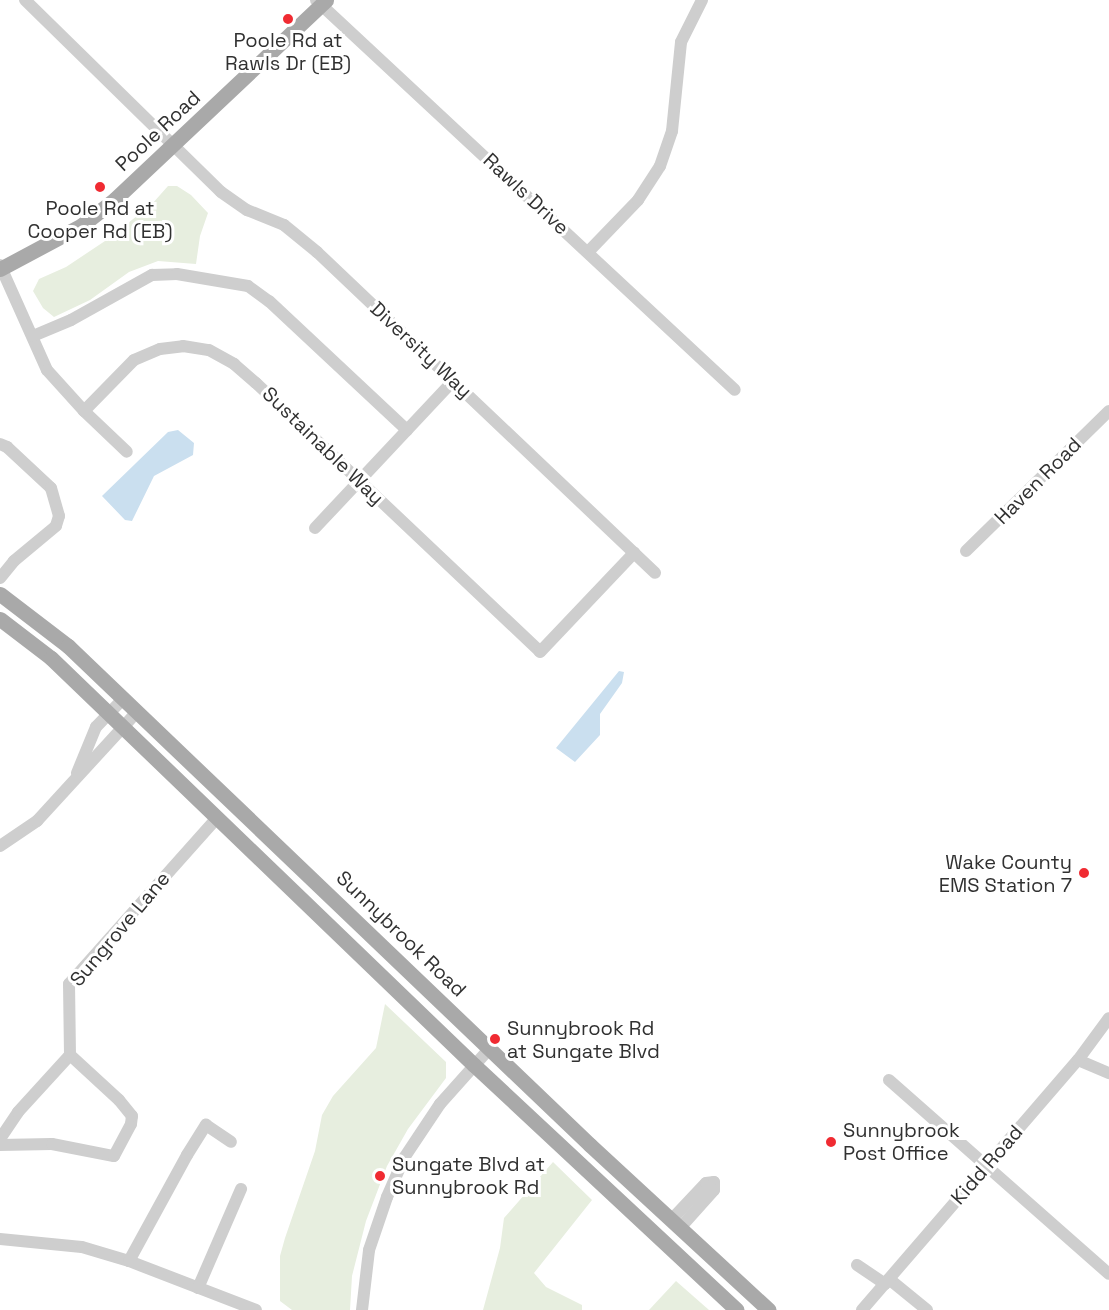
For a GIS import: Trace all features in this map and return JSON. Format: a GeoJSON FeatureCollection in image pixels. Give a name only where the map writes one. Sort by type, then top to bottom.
{"type":"FeatureCollection","features":[{"type":"Feature","properties":{"kind":"main road","name":"Poole Road"},"geometry":{"type":"LineString","coordinates":[[0,268],[82,225],[115,200],[174,146],[321,2]]}},
{"type":"Feature","properties":{"kind":"main road","name":"Sunnybrook Road"},"geometry":{"type":"LineString","coordinates":[[0,594],[68,646],[675,1224],[769,1310]]}},
{"type":"Feature","properties":{"kind":"main road"},"geometry":{"type":"LineString","coordinates":[[0,619],[51,658],[474,1065],[737,1310]]}},
{"type":"Feature","properties":{"kind":"street","name":"Diversity Way"},"geometry":{"type":"LineString","coordinates":[[25,0],[221,192],[247,210],[284,225],[317,252],[655,573]]}},
{"type":"Feature","properties":{"kind":"street"},"geometry":{"type":"LineString","coordinates":[[589,251],[638,200],[660,166],[672,131],[681,42],[702,0]]}},
{"type":"Feature","properties":{"kind":"street","name":"Rawls Drive"},"geometry":{"type":"LineString","coordinates":[[321,2],[735,390]]}},
{"type":"Feature","properties":{"kind":"street"},"geometry":{"type":"LineString","coordinates":[[0,268],[47,370],[84,411],[127,452]]}},
{"type":"Feature","properties":{"kind":"street"},"geometry":{"type":"LineString","coordinates":[[33,336],[71,320],[152,275],[177,274],[248,286],[269,301],[407,430]]}},
{"type":"Feature","properties":{"kind":"street","name":"Sustainable Way"},"geometry":{"type":"LineString","coordinates":[[84,411],[134,360],[160,349],[183,346],[209,350],[234,364],[540,652],[634,553]]}},
{"type":"Feature","properties":{"kind":"street"},"geometry":{"type":"LineString","coordinates":[[315,528],[453,381]]}},
{"type":"Feature","properties":{"kind":"street","name":"Haven Road"},"geometry":{"type":"LineString","coordinates":[[966,551],[1109,411]]}},
{"type":"Feature","properties":{"kind":"street"},"geometry":{"type":"LineString","coordinates":[[0,444],[7,447],[51,488],[59,516],[56,526],[14,561],[0,578]]}},
{"type":"Feature","properties":{"kind":"street"},"geometry":{"type":"LineString","coordinates":[[76,777],[88,742],[96,728],[123,699]]}},
{"type":"Feature","properties":{"kind":"street"},"geometry":{"type":"LineString","coordinates":[[0,846],[37,821],[137,712]]}},
{"type":"Feature","properties":{"kind":"street","name":"Sungrove Lane"},"geometry":{"type":"LineString","coordinates":[[70,1055],[69,984],[217,818]]}},
{"type":"Feature","properties":{"kind":"street","name":"Kidd Road"},"geometry":{"type":"LineString","coordinates":[[862,1310],[1078,1060],[1109,1018]]}},
{"type":"Feature","properties":{"kind":"street"},"geometry":{"type":"LineString","coordinates":[[362,1310],[369,1250],[387,1197],[404,1158],[440,1104],[490,1048]]}},
{"type":"Feature","properties":{"kind":"street"},"geometry":{"type":"LineString","coordinates":[[0,1139],[18,1112],[70,1055],[119,1100],[132,1116],[131,1124],[114,1156],[52,1144],[0,1144]]}},
{"type":"Feature","properties":{"kind":"street"},"geometry":{"type":"LineString","coordinates":[[1078,1060],[1109,1073]]}},
{"type":"Feature","properties":{"kind":"street"},"geometry":{"type":"LineString","coordinates":[[889,1080],[1109,1274]]}},
{"type":"Feature","properties":{"kind":"street"},"geometry":{"type":"LineString","coordinates":[[129,1261],[206,1125],[231,1142]]}},
{"type":"Feature","properties":{"kind":"street"},"geometry":{"type":"LineString","coordinates":[[198,1288],[241,1189]]}},
{"type":"Feature","properties":{"kind":"street"},"geometry":{"type":"LineString","coordinates":[[0,1239],[82,1247],[129,1261],[256,1310]]}},
{"type":"Feature","properties":{"kind":"street"},"geometry":{"type":"LineString","coordinates":[[857,1265],[887,1282],[927,1310]]}},
{"type":"Feature","properties":{"kind":"green space"},"geometry":{"type":"Polygon","coordinates":[[[168,186],[177,186],[191,195],[208,213],[200,236],[196,264],[158,261],[129,272],[90,300],[54,317],[43,308],[33,291],[39,279],[66,267],[108,239],[152,204],[168,186]]]}},
{"type":"Feature","properties":{"kind":"green space"},"geometry":{"type":"Polygon","coordinates":[[[385,1004],[446,1062],[446,1078],[408,1129],[387,1166],[366,1221],[352,1276],[350,1310],[292,1310],[280,1301],[280,1256],[315,1151],[322,1115],[333,1096],[376,1048],[385,1004]]]}},
{"type":"Feature","properties":{"kind":"green space"},"geometry":{"type":"Polygon","coordinates":[[[553,1162],[592,1200],[534,1273],[546,1287],[582,1305],[582,1310],[483,1310],[500,1248],[504,1218],[553,1162]]]}},
{"type":"Feature","properties":{"kind":"green space"},"geometry":{"type":"Polygon","coordinates":[[[676,1281],[709,1310],[649,1310],[676,1281]]]}},
{"type":"Feature","properties":{"kind":"water"},"geometry":{"type":"Polygon","coordinates":[[[178,430],[194,443],[193,455],[154,476],[132,521],[125,520],[102,496],[168,432],[178,430]]]}},
{"type":"Feature","properties":{"kind":"water"},"geometry":{"type":"Polygon","coordinates":[[[619,671],[624,672],[622,683],[600,714],[600,735],[575,762],[556,748],[619,671]]]}},
{"type":"Feature","properties":{"kind":"place","name":"Poole Rd at Rawls Dr (EB)"},"geometry":{"type":"Point","coordinates":[288,19]}},
{"type":"Feature","properties":{"kind":"place","name":"Poole Rd at Cooper Rd (EB)"},"geometry":{"type":"Point","coordinates":[100,187]}},
{"type":"Feature","properties":{"kind":"place","name":"Wake County EMS Station 7"},"geometry":{"type":"Point","coordinates":[1084,873]}},
{"type":"Feature","properties":{"kind":"place","name":"Sunnybrook Rd at Sungate Blvd"},"geometry":{"type":"Point","coordinates":[495,1039]}},
{"type":"Feature","properties":{"kind":"place","name":"Sunnybrook Post Office"},"geometry":{"type":"Point","coordinates":[831,1142]}},
{"type":"Feature","properties":{"kind":"place","name":"Sungate Blvd at Sunnybrook Rd"},"geometry":{"type":"Point","coordinates":[380,1176]}}]}
